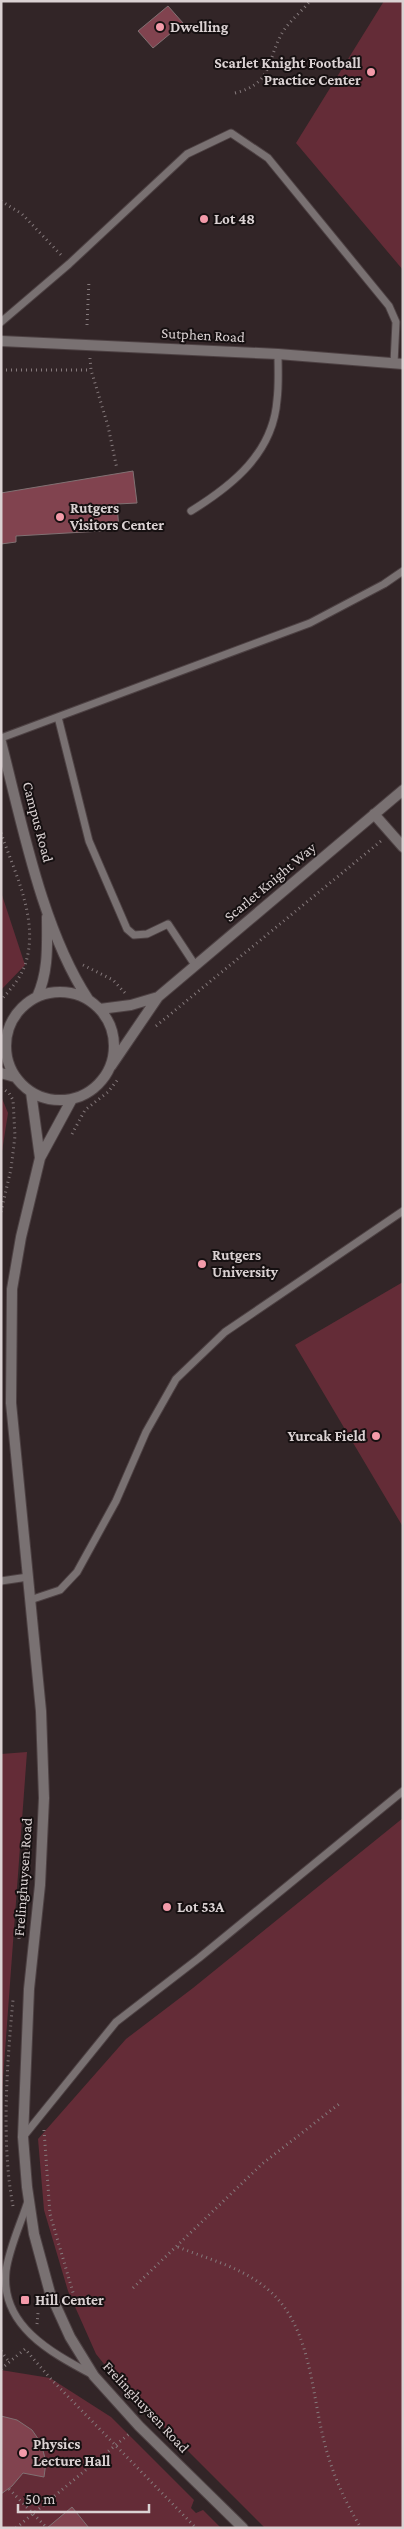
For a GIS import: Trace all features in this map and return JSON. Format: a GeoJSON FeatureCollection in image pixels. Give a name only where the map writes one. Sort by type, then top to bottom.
{"type":"FeatureCollection","features":[{"type":"Feature","properties":{"kind":"street","name":"Sutphen Road"},"geometry":{"type":"LineString","coordinates":[[1,341],[278,354],[398,363]]}},
{"type":"Feature","properties":{"kind":"street","name":"Campus Road"},"geometry":{"type":"LineString","coordinates":[[1,740],[47,911],[71,974],[88,1000]]}},
{"type":"Feature","properties":{"kind":"street","name":"Scarlet Knight Way"},"geometry":{"type":"LineString","coordinates":[[158,997],[403,790]]}},
{"type":"Feature","properties":{"kind":"street"},"geometry":{"type":"LineString","coordinates":[[374,814],[403,847]]}},
{"type":"Feature","properties":{"kind":"street","name":"Campus Road"},"geometry":{"type":"LineString","coordinates":[[37,997],[43,984],[47,959],[47,911]]}},
{"type":"Feature","properties":{"kind":"street"},"geometry":{"type":"LineString","coordinates":[[1,1025],[12,1021],[37,997],[58,992],[73,994],[88,1000],[100,1009],[109,1022],[114,1036],[111,1066]]}},
{"type":"Feature","properties":{"kind":"street"},"geometry":{"type":"LineString","coordinates":[[12,1021],[6,1046],[8,1062],[15,1076],[31,1092],[44,1098],[72,1099],[88,1092],[102,1081],[158,997]]}},
{"type":"Feature","properties":{"kind":"street"},"geometry":{"type":"LineString","coordinates":[[100,1009],[131,1005],[158,997]]}},
{"type":"Feature","properties":{"kind":"street"},"geometry":{"type":"LineString","coordinates":[[1,1073],[15,1076]]}},
{"type":"Feature","properties":{"kind":"street","name":"Frelinghuysen Road"},"geometry":{"type":"LineString","coordinates":[[31,1092],[40,1158]]}},
{"type":"Feature","properties":{"kind":"street","name":"Frelinghuysen Road"},"geometry":{"type":"LineString","coordinates":[[72,1099],[40,1158],[21,1237],[12,1289],[11,1403],[41,1711],[44,1798],[40,1885],[29,1989],[23,2137],[28,2198],[34,2234],[50,2293],[70,2337],[94,2376],[139,2426],[242,2528]]}},
{"type":"Feature","properties":{"kind":"lane"},"geometry":{"type":"LineString","coordinates":[[1,322],[69,264],[187,154],[231,133],[268,158],[389,306],[396,322],[398,363]]}},
{"type":"Feature","properties":{"kind":"lane"},"geometry":{"type":"LineString","coordinates":[[191,511],[236,480],[247,468],[268,437],[277,401],[278,354]]}},
{"type":"Feature","properties":{"kind":"lane"},"geometry":{"type":"LineString","coordinates":[[1,740],[310,623],[384,584],[403,570]]}},
{"type":"Feature","properties":{"kind":"lane"},"geometry":{"type":"LineString","coordinates":[[58,717],[89,841],[127,929],[134,935],[147,934],[168,924],[195,965]]}},
{"type":"Feature","properties":{"kind":"lane"},"geometry":{"type":"LineString","coordinates":[[30,1600],[60,1590],[77,1572],[116,1501],[146,1432],[176,1379],[225,1332],[403,1211]]}},
{"type":"Feature","properties":{"kind":"lane"},"geometry":{"type":"LineString","coordinates":[[1,1581],[28,1577]]}},
{"type":"Feature","properties":{"kind":"lane"},"geometry":{"type":"LineString","coordinates":[[23,2137],[116,2022],[199,1958],[403,1791]]}},
{"type":"Feature","properties":{"kind":"lane"},"geometry":{"type":"LineString","coordinates":[[28,2198],[6,2271],[8,2304],[35,2341],[94,2376]]}},
{"type":"Feature","properties":{"kind":"path"},"geometry":{"type":"LineString","coordinates":[[235,93],[248,90],[261,80],[268,70],[284,31],[310,1]]}},
{"type":"Feature","properties":{"kind":"path"},"geometry":{"type":"LineString","coordinates":[[1,201],[22,214],[69,264]]}},
{"type":"Feature","properties":{"kind":"path"},"geometry":{"type":"LineString","coordinates":[[87,325],[89,280]]}},
{"type":"Feature","properties":{"kind":"path"},"geometry":{"type":"LineString","coordinates":[[90,358],[90,370],[108,426],[116,469]]}},
{"type":"Feature","properties":{"kind":"path"},"geometry":{"type":"LineString","coordinates":[[1,370],[90,370]]}},
{"type":"Feature","properties":{"kind":"path"},"geometry":{"type":"LineString","coordinates":[[1,833],[28,912],[29,942],[25,965],[16,983],[1,1000]]}},
{"type":"Feature","properties":{"kind":"path"},"geometry":{"type":"LineString","coordinates":[[152,1030],[210,980],[390,833]]}},
{"type":"Feature","properties":{"kind":"path"},"geometry":{"type":"LineString","coordinates":[[75,962],[106,975],[126,993]]}},
{"type":"Feature","properties":{"kind":"path"},"geometry":{"type":"LineString","coordinates":[[72,1134],[85,1110],[108,1092],[124,1070]]}},
{"type":"Feature","properties":{"kind":"path"},"geometry":{"type":"LineString","coordinates":[[1,1088],[9,1093],[13,1100],[15,1136],[11,1170],[1,1212]]}},
{"type":"Feature","properties":{"kind":"path"},"geometry":{"type":"LineString","coordinates":[[18,1946],[27,1837]]}},
{"type":"Feature","properties":{"kind":"path"},"geometry":{"type":"LineString","coordinates":[[14,1994],[8,2062],[8,2137],[11,2193],[18,2231]]}},
{"type":"Feature","properties":{"kind":"path"},"geometry":{"type":"LineString","coordinates":[[133,2288],[178,2247],[262,2164],[339,2104]]}},
{"type":"Feature","properties":{"kind":"path"},"geometry":{"type":"LineString","coordinates":[[41,2115],[46,2144],[50,2214],[74,2296]]}},
{"type":"Feature","properties":{"kind":"path"},"geometry":{"type":"LineString","coordinates":[[178,2247],[238,2271],[260,2283],[279,2300],[294,2321],[314,2385],[324,2439],[332,2469],[346,2504],[361,2528]]}},
{"type":"Feature","properties":{"kind":"path"},"geometry":{"type":"LineString","coordinates":[[37,2325],[38,2312]]}},
{"type":"Feature","properties":{"kind":"path"},"geometry":{"type":"LineString","coordinates":[[1,2369],[26,2349],[50,2378],[81,2407],[115,2446],[196,2528]]}},
{"type":"Feature","properties":{"kind":"path"},"geometry":{"type":"LineString","coordinates":[[1,2351],[9,2362]]}},
{"type":"Feature","properties":{"kind":"path"},"geometry":{"type":"LineString","coordinates":[[16,2528],[139,2426]]}},
{"type":"Feature","properties":{"kind":"path"},"geometry":{"type":"LineString","coordinates":[[126,2427],[131,2432]]}},
{"type":"Feature","properties":{"kind":"path"},"geometry":{"type":"LineString","coordinates":[[9,2489],[47,2528]]}},
{"type":"Feature","properties":{"kind":"shaded area","name":"Scarlet Knight Football Practice Center"},"geometry":{"type":"Polygon","coordinates":[[[384,1],[403,1],[403,270],[296,143],[384,1]]]}},
{"type":"Feature","properties":{"kind":"shaded area"},"geometry":{"type":"Polygon","coordinates":[[[1,892],[25,965],[1,990],[1,892]]]}},
{"type":"Feature","properties":{"kind":"shaded area"},"geometry":{"type":"Polygon","coordinates":[[[1,1096],[8,1113],[1,1158],[1,1096]]]}},
{"type":"Feature","properties":{"kind":"shaded area","name":"Yurcak Field"},"geometry":{"type":"Polygon","coordinates":[[[403,1282],[403,1527],[295,1345],[403,1282]]]}},
{"type":"Feature","properties":{"kind":"shaded area"},"geometry":{"type":"Polygon","coordinates":[[[27,1752],[1,2106],[1,1754],[27,1752]]]}},
{"type":"Feature","properties":{"kind":"shaded area"},"geometry":{"type":"Polygon","coordinates":[[[403,1818],[403,2528],[265,2528],[116,2379],[96,2354],[68,2291],[44,2210],[38,2139],[126,2039],[193,1988],[403,1818]]]}},
{"type":"Feature","properties":{"kind":"shaded area"},"geometry":{"type":"Polygon","coordinates":[[[1,2370],[50,2378],[111,2417],[194,2500],[191,2508],[196,2513],[203,2510],[221,2528],[89,2528],[72,2508],[47,2528],[1,2528],[1,2370]]]}},
{"type":"Feature","properties":{"kind":"building","name":"Dwelling"},"geometry":{"type":"Polygon","coordinates":[[[168,6],[183,23],[153,48],[138,31],[168,6]]]}},
{"type":"Feature","properties":{"kind":"building","name":"Rutgers Visitors Center"},"geometry":{"type":"Polygon","coordinates":[[[133,471],[137,503],[117,504],[119,530],[16,536],[16,542],[1,544],[1,493],[133,471]]]}},
{"type":"Feature","properties":{"kind":"building","name":"Physics Lecture Hall"},"geometry":{"type":"Polygon","coordinates":[[[1,2416],[17,2420],[32,2430],[41,2443],[46,2462],[44,2477],[23,2473],[12,2486],[1,2494],[1,2416]]]}},
{"type":"Feature","properties":{"kind":"building"},"geometry":{"type":"Polygon","coordinates":[[[72,2507],[89,2528],[47,2528],[72,2507]]]}},
{"type":"Feature","properties":{"kind":"place","name":"Dwelling"},"geometry":{"type":"Point","coordinates":[160,27]}},
{"type":"Feature","properties":{"kind":"place","name":"Scarlet Knight Football Practice Center"},"geometry":{"type":"Point","coordinates":[371,72]}},
{"type":"Feature","properties":{"kind":"place","name":"Lot 48"},"geometry":{"type":"Point","coordinates":[204,219]}},
{"type":"Feature","properties":{"kind":"place","name":"Rutgers Visitors Center"},"geometry":{"type":"Point","coordinates":[60,517]}},
{"type":"Feature","properties":{"kind":"place","name":"Rutgers University"},"geometry":{"type":"Point","coordinates":[202,1264]}},
{"type":"Feature","properties":{"kind":"place","name":"Yurcak Field"},"geometry":{"type":"Point","coordinates":[376,1436]}},
{"type":"Feature","properties":{"kind":"place","name":"Lot 53A"},"geometry":{"type":"Point","coordinates":[167,1907]}},
{"type":"Feature","properties":{"kind":"place","name":"Hill Center"},"geometry":{"type":"Point","coordinates":[25,2300]}},
{"type":"Feature","properties":{"kind":"place","name":"Physics Lecture Hall"},"geometry":{"type":"Point","coordinates":[23,2453]}}]}
